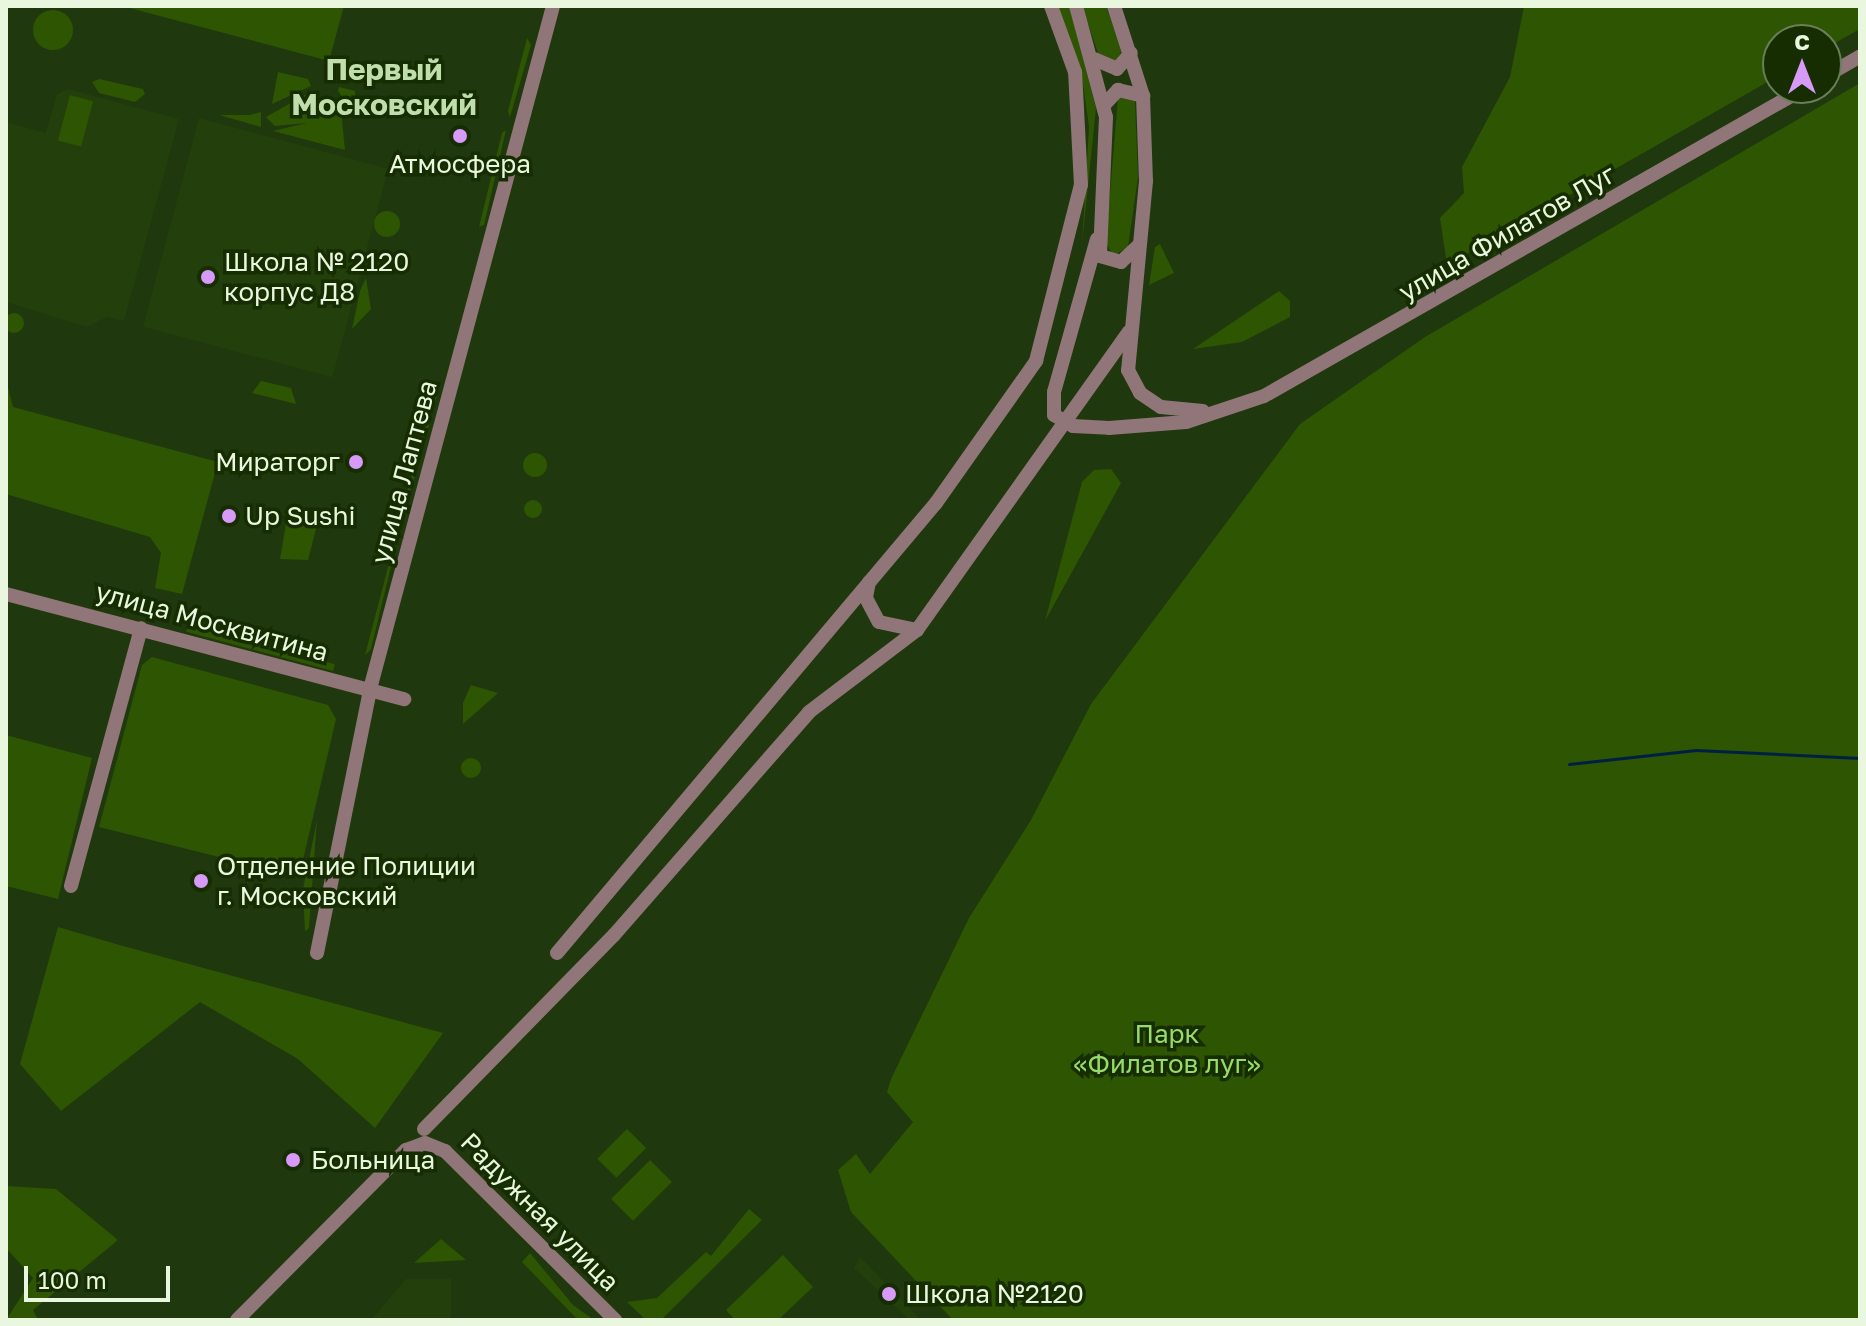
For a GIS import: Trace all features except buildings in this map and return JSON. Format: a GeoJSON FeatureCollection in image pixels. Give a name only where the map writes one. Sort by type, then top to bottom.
{"type":"FeatureCollection","features":[{"type":"Feature","properties":{"kind":"street","name":"улица Лаптева"},"geometry":{"type":"LineString","coordinates":[[317,953],[370,689],[553,6]]}},
{"type":"Feature","properties":{"kind":"street"},"geometry":{"type":"LineString","coordinates":[[557,953],[994,428],[1036,361],[1081,185],[1075,72],[1051,6]]}},
{"type":"Feature","properties":{"kind":"street"},"geometry":{"type":"LineString","coordinates":[[1076,6],[1094,59],[1104,105],[1097,239],[1111,263],[1129,259],[1139,244]]}},
{"type":"Feature","properties":{"kind":"street","name":"улица Филатов Луг"},"geometry":{"type":"LineString","coordinates":[[1114,6],[1143,96],[1146,181],[1129,332],[1128,370],[1140,393],[1161,407],[1227,409]]}},
{"type":"Feature","properties":{"kind":"street"},"geometry":{"type":"LineString","coordinates":[[1094,59],[1117,69],[1131,53]]}},
{"type":"Feature","properties":{"kind":"street"},"geometry":{"type":"LineString","coordinates":[[1842,67],[1860,56]]}},
{"type":"Feature","properties":{"kind":"street"},"geometry":{"type":"LineString","coordinates":[[1104,105],[1118,90],[1143,96]]}},
{"type":"Feature","properties":{"kind":"street","name":"улица Филатов Луг"},"geometry":{"type":"LineString","coordinates":[[1097,239],[1054,392],[1054,415],[1073,426],[1143,428],[1227,409],[1475,282],[1778,104]]}},
{"type":"Feature","properties":{"kind":"street"},"geometry":{"type":"LineString","coordinates":[[237,1320],[406,1150],[426,1136],[614,935],[809,712],[917,630],[1129,332]]}},
{"type":"Feature","properties":{"kind":"street"},"geometry":{"type":"LineString","coordinates":[[870,578],[869,611],[879,622],[917,630]]}},
{"type":"Feature","properties":{"kind":"street","name":"улица Москвитина"},"geometry":{"type":"LineString","coordinates":[[6,594],[404,699]]}},
{"type":"Feature","properties":{"kind":"street"},"geometry":{"type":"LineString","coordinates":[[71,886],[141,628]]}},
{"type":"Feature","properties":{"kind":"street","name":"Радужная улица"},"geometry":{"type":"LineString","coordinates":[[426,1136],[445,1151],[615,1320]]}},
{"type":"Feature","properties":{"kind":"shaded area"},"geometry":{"type":"Polygon","coordinates":[[[68,89],[179,119],[124,321],[107,317],[87,327],[6,302],[6,122],[46,133],[57,94],[68,89]]]}},
{"type":"Feature","properties":{"kind":"shaded area"},"geometry":{"type":"Polygon","coordinates":[[[199,118],[388,169],[332,377],[143,327],[199,118]]]}},
{"type":"Feature","properties":{"kind":"shaded area","name":"Школа №2120"},"geometry":{"type":"Polygon","coordinates":[[[860,1257],[921,1320],[910,1320],[854,1268],[860,1257]]]}},
{"type":"Feature","properties":{"kind":"shaded area"},"geometry":{"type":"Polygon","coordinates":[[[406,1279],[451,1279],[451,1320],[371,1320],[406,1279]]]}},
{"type":"Feature","properties":{"kind":"green space"},"geometry":{"type":"Polygon","coordinates":[[[122,6],[344,6],[329,61],[122,6]]]}},
{"type":"Feature","properties":{"kind":"green space"},"geometry":{"type":"Polygon","coordinates":[[[1057,6],[1069,6],[1096,108],[1082,244],[1089,127],[1083,84],[1057,6]]]}},
{"type":"Feature","properties":{"kind":"green space"},"geometry":{"type":"Polygon","coordinates":[[[1082,6],[1106,6],[1122,51],[1115,62],[1100,59],[1082,6]]]}},
{"type":"Feature","properties":{"kind":"green space"},"geometry":{"type":"Polygon","coordinates":[[[1524,6],[1860,6],[1860,29],[1842,39],[1842,24],[1762,24],[1762,85],[1447,265],[1440,218],[1464,193],[1462,167],[1510,77],[1524,6]]]}},
{"type":"Feature","properties":{"kind":"green space"},"geometry":{"type":"Polygon","coordinates":[[[53,10],[67,16],[73,30],[67,44],[53,50],[39,44],[33,30],[39,16],[53,10]]]}},
{"type":"Feature","properties":{"kind":"green space"},"geometry":{"type":"Polygon","coordinates":[[[527,38],[531,45],[510,117],[508,111],[527,38]]]}},
{"type":"Feature","properties":{"kind":"green space"},"geometry":{"type":"Polygon","coordinates":[[[278,72],[308,79],[311,86],[272,104],[278,72]]]}},
{"type":"Feature","properties":{"kind":"green space"},"geometry":{"type":"Polygon","coordinates":[[[99,79],[143,89],[145,94],[135,102],[99,93],[92,82],[99,79]]]}},
{"type":"Feature","properties":{"kind":"green space","name":"Парк «Филатов луг»"},"geometry":{"type":"Polygon","coordinates":[[[1860,83],[1860,1320],[953,1320],[851,1212],[838,1170],[856,1154],[870,1174],[913,1122],[887,1092],[891,1079],[969,918],[1031,820],[1091,704],[1300,424],[1425,337],[1824,104],[1842,104],[1842,94],[1860,83]]]}},
{"type":"Feature","properties":{"kind":"green space"},"geometry":{"type":"Polygon","coordinates":[[[339,87],[355,91],[355,115],[338,91],[339,87]]]}},
{"type":"Feature","properties":{"kind":"green space"},"geometry":{"type":"Polygon","coordinates":[[[70,95],[93,101],[81,147],[58,140],[70,95]]]}},
{"type":"Feature","properties":{"kind":"green space"},"geometry":{"type":"Polygon","coordinates":[[[305,95],[317,100],[312,114],[340,101],[345,150],[273,131],[307,123],[275,126],[266,117],[305,95]]]}},
{"type":"Feature","properties":{"kind":"green space"},"geometry":{"type":"Polygon","coordinates":[[[1118,97],[1135,101],[1138,177],[1128,247],[1113,256],[1106,242],[1118,97]]]}},
{"type":"Feature","properties":{"kind":"green space"},"geometry":{"type":"Polygon","coordinates":[[[261,112],[261,127],[219,115],[250,115],[261,112]]]}},
{"type":"Feature","properties":{"kind":"green space"},"geometry":{"type":"Polygon","coordinates":[[[506,130],[484,225],[479,227],[502,133],[506,130]]]}},
{"type":"Feature","properties":{"kind":"green space"},"geometry":{"type":"Polygon","coordinates":[[[387,211],[396,215],[400,224],[396,233],[387,237],[378,233],[374,224],[378,215],[387,211]]]}},
{"type":"Feature","properties":{"kind":"green space"},"geometry":{"type":"Polygon","coordinates":[[[1160,244],[1174,273],[1149,285],[1155,247],[1160,244]]]}},
{"type":"Feature","properties":{"kind":"green space"},"geometry":{"type":"Polygon","coordinates":[[[366,278],[371,309],[352,329],[360,291],[366,278]]]}},
{"type":"Feature","properties":{"kind":"green space"},"geometry":{"type":"Polygon","coordinates":[[[1279,291],[1290,301],[1290,317],[1242,342],[1193,349],[1279,291]]]}},
{"type":"Feature","properties":{"kind":"green space"},"geometry":{"type":"Polygon","coordinates":[[[14,313],[21,316],[24,323],[21,330],[14,333],[7,330],[4,323],[7,316],[14,313]]]}},
{"type":"Feature","properties":{"kind":"green space"},"geometry":{"type":"Polygon","coordinates":[[[6,379],[13,407],[218,462],[182,594],[155,588],[161,553],[150,537],[6,494],[6,379]]]}},
{"type":"Feature","properties":{"kind":"green space"},"geometry":{"type":"Polygon","coordinates":[[[261,381],[291,388],[296,404],[252,393],[261,381]]]}},
{"type":"Feature","properties":{"kind":"green space"},"geometry":{"type":"Polygon","coordinates":[[[435,387],[439,389],[403,518],[401,515],[435,387]]]}},
{"type":"Feature","properties":{"kind":"green space"},"geometry":{"type":"Polygon","coordinates":[[[535,453],[544,456],[547,465],[544,474],[535,477],[526,474],[523,465],[526,456],[535,453]]]}},
{"type":"Feature","properties":{"kind":"green space"},"geometry":{"type":"Polygon","coordinates":[[[1111,469],[1121,483],[1045,621],[1082,482],[1094,470],[1111,469]]]}},
{"type":"Feature","properties":{"kind":"green space"},"geometry":{"type":"Polygon","coordinates":[[[533,500],[542,509],[533,518],[524,509],[533,500]]]}},
{"type":"Feature","properties":{"kind":"green space"},"geometry":{"type":"Polygon","coordinates":[[[287,517],[317,525],[308,560],[280,559],[287,517]]]}},
{"type":"Feature","properties":{"kind":"green space"},"geometry":{"type":"Polygon","coordinates":[[[397,533],[371,649],[365,655],[397,533]]]}},
{"type":"Feature","properties":{"kind":"green space"},"geometry":{"type":"Polygon","coordinates":[[[188,625],[335,664],[333,671],[186,632],[188,625]]]}},
{"type":"Feature","properties":{"kind":"green space"},"geometry":{"type":"Polygon","coordinates":[[[152,657],[328,705],[336,719],[299,877],[99,827],[142,665],[152,657]]]}},
{"type":"Feature","properties":{"kind":"green space"},"geometry":{"type":"Polygon","coordinates":[[[471,685],[498,693],[463,724],[463,703],[471,685]]]}},
{"type":"Feature","properties":{"kind":"green space"},"geometry":{"type":"Polygon","coordinates":[[[6,735],[92,758],[58,899],[6,886],[6,735]]]}},
{"type":"Feature","properties":{"kind":"green space"},"geometry":{"type":"Polygon","coordinates":[[[467,758],[475,758],[481,768],[475,778],[467,778],[461,772],[461,764],[467,758]]]}},
{"type":"Feature","properties":{"kind":"green space"},"geometry":{"type":"Polygon","coordinates":[[[317,820],[309,928],[305,931],[303,889],[317,820]]]}},
{"type":"Feature","properties":{"kind":"green space"},"geometry":{"type":"Polygon","coordinates":[[[58,927],[443,1033],[375,1128],[298,1059],[200,1002],[61,1111],[20,1064],[58,927]]]}},
{"type":"Feature","properties":{"kind":"green space"},"geometry":{"type":"Polygon","coordinates":[[[627,1129],[646,1148],[616,1178],[597,1159],[627,1129]]]}},
{"type":"Feature","properties":{"kind":"green space"},"geometry":{"type":"Polygon","coordinates":[[[650,1160],[672,1182],[633,1221],[611,1199],[650,1160]]]}},
{"type":"Feature","properties":{"kind":"green space"},"geometry":{"type":"Polygon","coordinates":[[[6,1186],[56,1189],[118,1240],[33,1310],[38,1320],[6,1320],[33,1278],[6,1248],[6,1186]]]}},
{"type":"Feature","properties":{"kind":"green space"},"geometry":{"type":"Polygon","coordinates":[[[749,1209],[762,1220],[661,1320],[646,1320],[627,1302],[657,1298],[706,1252],[711,1256],[749,1209]]]}},
{"type":"Feature","properties":{"kind":"green space"},"geometry":{"type":"Polygon","coordinates":[[[441,1239],[466,1260],[414,1263],[441,1239]]]}},
{"type":"Feature","properties":{"kind":"green space"},"geometry":{"type":"Polygon","coordinates":[[[530,1253],[573,1305],[594,1320],[578,1320],[522,1262],[530,1253]]]}},
{"type":"Feature","properties":{"kind":"green space"},"geometry":{"type":"Polygon","coordinates":[[[783,1255],[813,1287],[778,1320],[735,1320],[726,1310],[783,1255]]]}},
{"type":"Feature","properties":{"kind":"waterway"},"geometry":{"type":"LineString","coordinates":[[1569,764],[1696,750],[1860,758]]}},
{"type":"Feature","properties":{"kind":"place","name":"Атмосфера"},"geometry":{"type":"Point","coordinates":[460,136]}},
{"type":"Feature","properties":{"kind":"place","name":"Школа № 2120 корпус Д8"},"geometry":{"type":"Point","coordinates":[208,277]}},
{"type":"Feature","properties":{"kind":"place","name":"Мираторг"},"geometry":{"type":"Point","coordinates":[356,462]}},
{"type":"Feature","properties":{"kind":"place","name":"Up Sushi"},"geometry":{"type":"Point","coordinates":[229,516]}},
{"type":"Feature","properties":{"kind":"place","name":"Отделение Полиции г. Московский"},"geometry":{"type":"Point","coordinates":[201,881]}},
{"type":"Feature","properties":{"kind":"place","name":"Больница"},"geometry":{"type":"Point","coordinates":[293,1160]}},
{"type":"Feature","properties":{"kind":"place","name":"Школа №2120"},"geometry":{"type":"Point","coordinates":[889,1294]}},
{"type":"Feature","properties":{"kind":"district","name":"Первый Московский"},"geometry":{"type":"Point","coordinates":[384,86]}}]}
